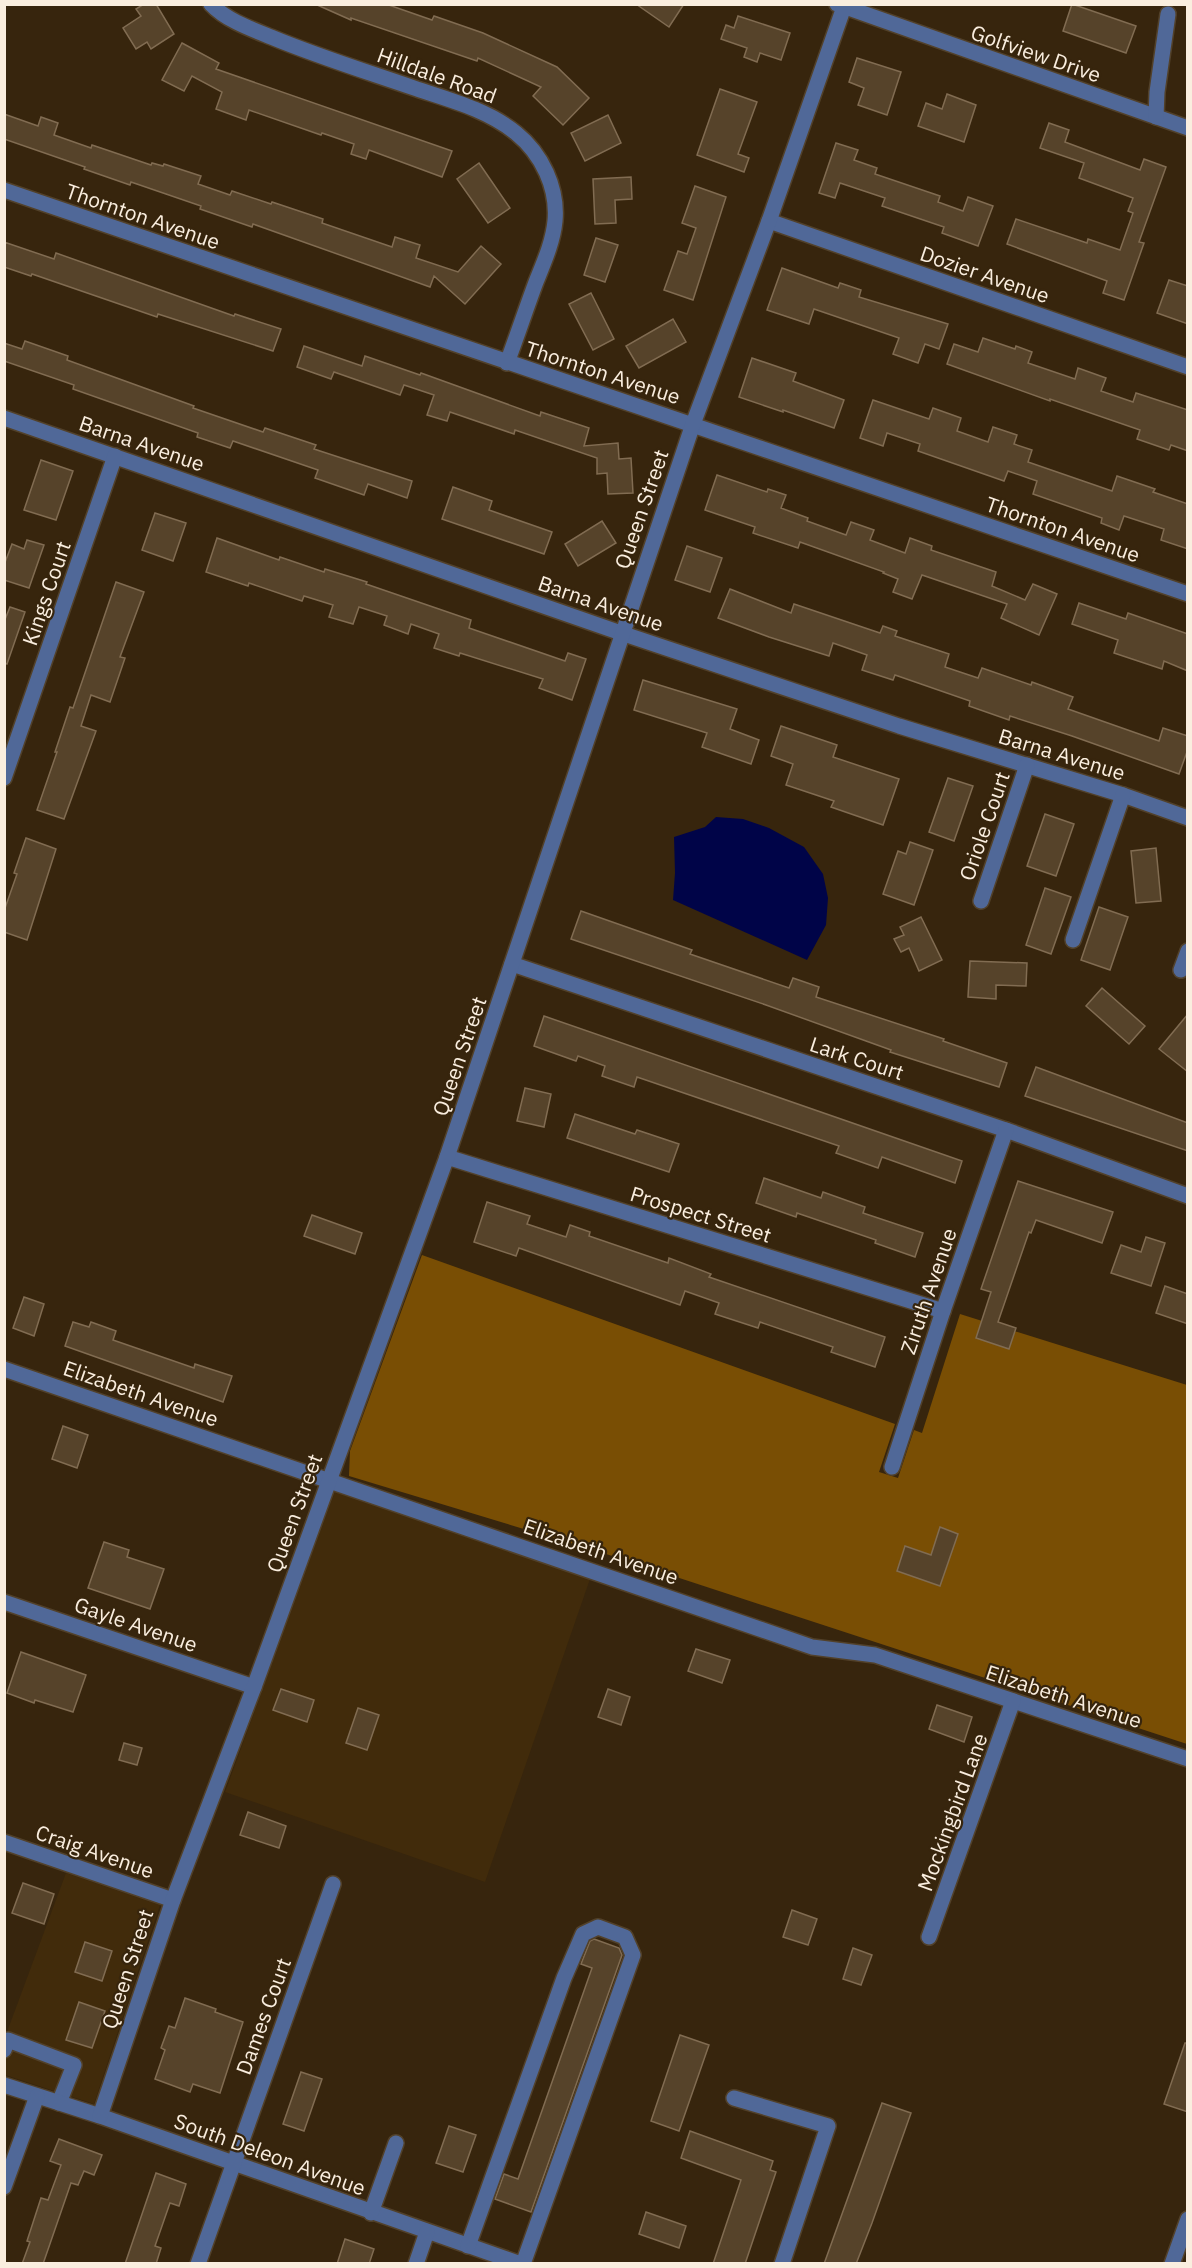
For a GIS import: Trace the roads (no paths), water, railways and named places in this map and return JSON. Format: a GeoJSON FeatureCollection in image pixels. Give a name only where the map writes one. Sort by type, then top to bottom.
{"type":"FeatureCollection","features":[{"type":"Feature","properties":{"kind":"street","name":"Hilldale Road"},"geometry":{"type":"LineString","coordinates":[[211,4],[247,27],[305,51],[462,104],[489,116],[517,133],[528,145],[544,167],[550,181],[555,219],[549,248],[507,363]]}},
{"type":"Feature","properties":{"kind":"street","name":"Golfview Drive"},"geometry":{"type":"LineString","coordinates":[[842,5],[1188,128]]}},
{"type":"Feature","properties":{"kind":"street","name":"Queen Street"},"geometry":{"type":"LineString","coordinates":[[100,2116],[172,1900],[254,1687],[447,1157],[621,633],[693,424],[769,221],[842,5]]}},
{"type":"Feature","properties":{"kind":"street"},"geometry":{"type":"LineString","coordinates":[[1156,117],[1157,92],[1168,14]]}},
{"type":"Feature","properties":{"kind":"street","name":"Thornton Avenue"},"geometry":{"type":"LineString","coordinates":[[4,190],[1188,594]]}},
{"type":"Feature","properties":{"kind":"street","name":"Dozier Avenue"},"geometry":{"type":"LineString","coordinates":[[769,221],[1188,367]]}},
{"type":"Feature","properties":{"kind":"street","name":"Barna Avenue"},"geometry":{"type":"LineString","coordinates":[[4,418],[621,633],[899,726],[1123,795],[1188,818]]}},
{"type":"Feature","properties":{"kind":"street","name":"Kings Court"},"geometry":{"type":"LineString","coordinates":[[4,778],[116,456]]}},
{"type":"Feature","properties":{"kind":"street","name":"Oriole Court"},"geometry":{"type":"LineString","coordinates":[[981,901],[1028,765]]}},
{"type":"Feature","properties":{"kind":"street"},"geometry":{"type":"LineString","coordinates":[[1073,940],[1123,795]]}},
{"type":"Feature","properties":{"kind":"street"},"geometry":{"type":"LineString","coordinates":[[1181,970],[1188,951]]}},
{"type":"Feature","properties":{"kind":"street","name":"Lark Court"},"geometry":{"type":"LineString","coordinates":[[512,964],[1006,1130],[1188,1196]]}},
{"type":"Feature","properties":{"kind":"street","name":"Ziruth Avenue"},"geometry":{"type":"LineString","coordinates":[[892,1467],[1006,1130]]}},
{"type":"Feature","properties":{"kind":"street","name":"Prospect Street"},"geometry":{"type":"LineString","coordinates":[[447,1157],[943,1311]]}},
{"type":"Feature","properties":{"kind":"street","name":"Elizabeth Avenue"},"geometry":{"type":"LineString","coordinates":[[4,1369],[813,1647],[875,1655],[1188,1759]]}},
{"type":"Feature","properties":{"kind":"street","name":"Gayle Avenue"},"geometry":{"type":"LineString","coordinates":[[4,1602],[254,1687]]}},
{"type":"Feature","properties":{"kind":"street","name":"Mockingbird Lane"},"geometry":{"type":"LineString","coordinates":[[929,1936],[1013,1701]]}},
{"type":"Feature","properties":{"kind":"street","name":"Craig Avenue"},"geometry":{"type":"LineString","coordinates":[[4,1842],[172,1900]]}},
{"type":"Feature","properties":{"kind":"street","name":"Dames Court"},"geometry":{"type":"LineString","coordinates":[[198,2264],[333,1884]]}},
{"type":"Feature","properties":{"kind":"street"},"geometry":{"type":"LineString","coordinates":[[468,2246],[564,1978],[584,1934],[598,1927],[625,1937],[633,1955],[522,2264]]}},
{"type":"Feature","properties":{"kind":"street"},"geometry":{"type":"LineString","coordinates":[[4,2050],[8,2040],[74,2065],[59,2103]]}},
{"type":"Feature","properties":{"kind":"street","name":"South Deleon Avenue"},"geometry":{"type":"LineString","coordinates":[[4,2085],[100,2116],[522,2264]]}},
{"type":"Feature","properties":{"kind":"street"},"geometry":{"type":"LineString","coordinates":[[4,2187],[37,2096]]}},
{"type":"Feature","properties":{"kind":"street"},"geometry":{"type":"LineString","coordinates":[[735,2098],[828,2126],[782,2264]]}},
{"type":"Feature","properties":{"kind":"street"},"geometry":{"type":"LineString","coordinates":[[371,2212],[396,2143]]}},
{"type":"Feature","properties":{"kind":"street"},"geometry":{"type":"LineString","coordinates":[[1172,2264],[1188,2219]]}},
{"type":"Feature","properties":{"kind":"street"},"geometry":{"type":"LineString","coordinates":[[416,2264],[427,2232]]}}]}
